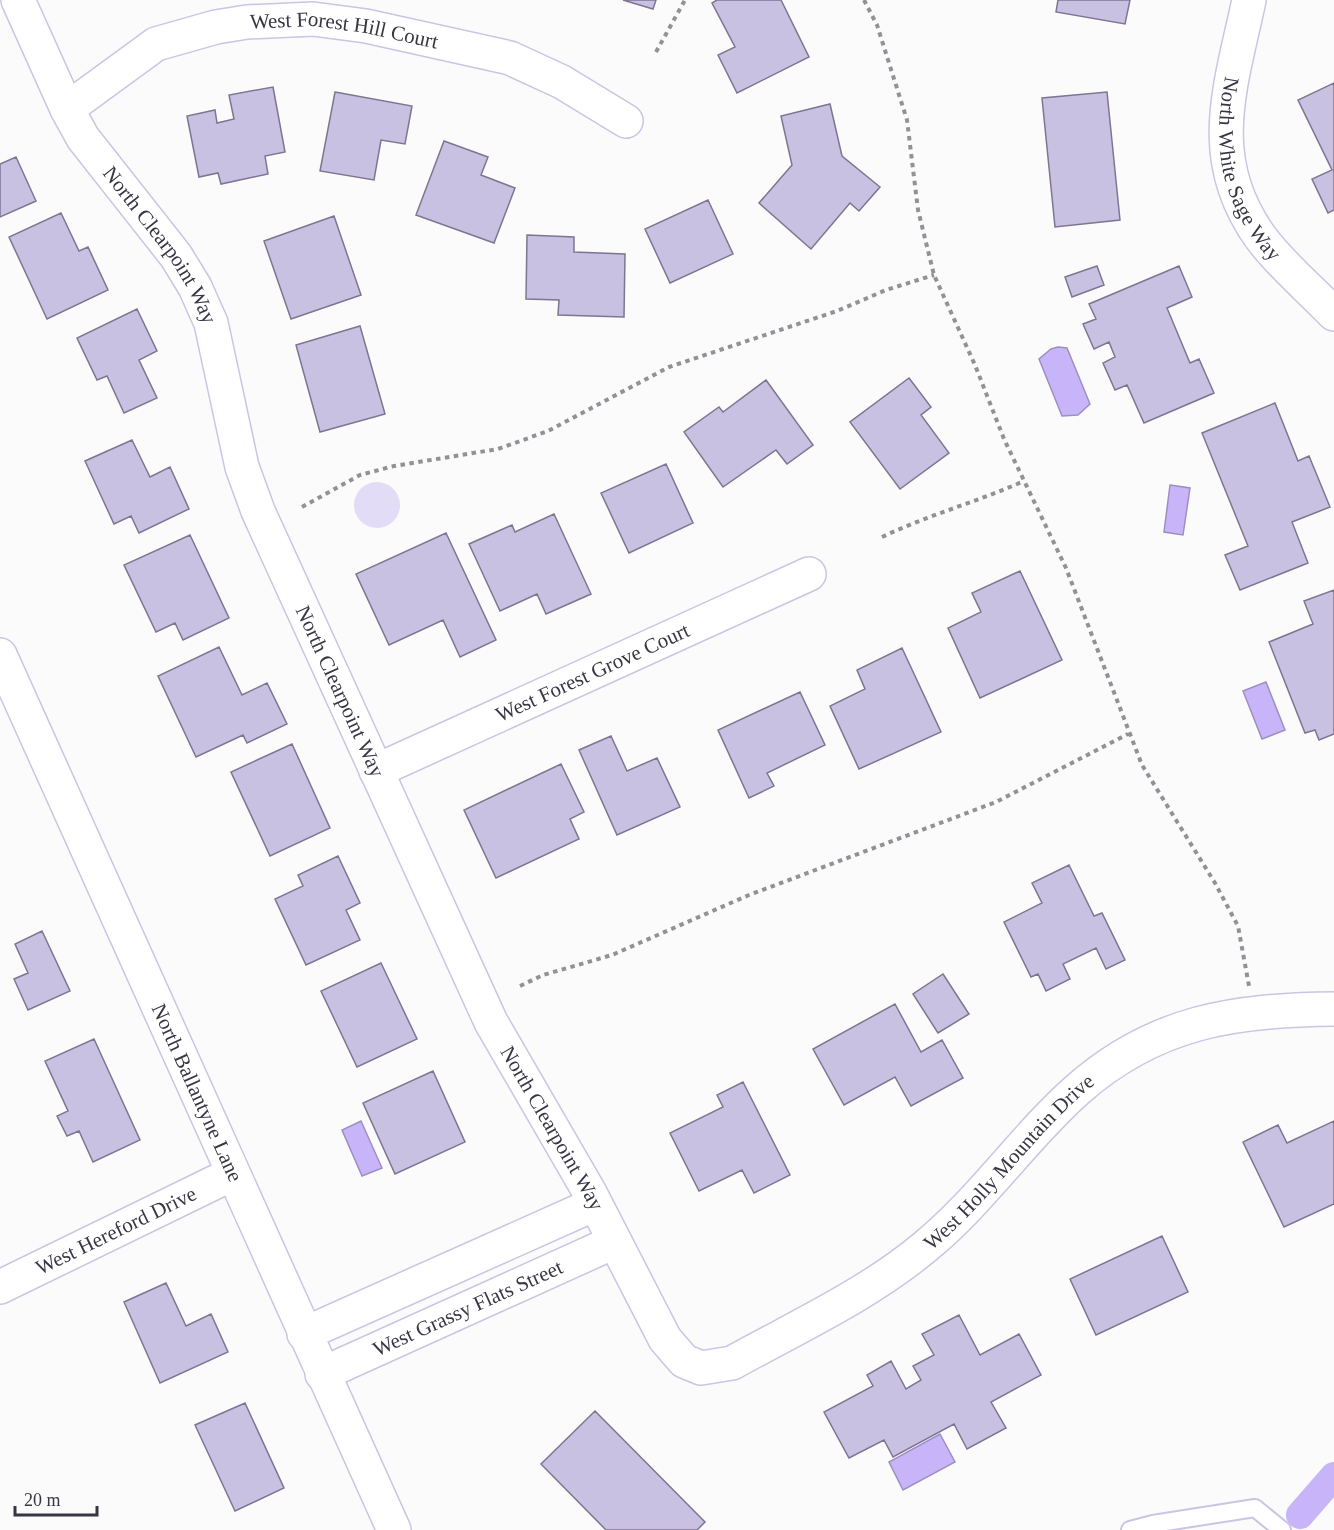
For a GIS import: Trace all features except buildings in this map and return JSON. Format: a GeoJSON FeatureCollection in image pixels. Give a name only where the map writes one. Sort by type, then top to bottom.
{"type":"FeatureCollection","features":[{"type":"Feature","properties":{"kind":"street","name":"North Clearpoint Way"},"geometry":{"type":"LineString","coordinates":[[18,0],[67,109],[83,138],[176,256],[195,287],[211,323],[242,467],[258,511],[491,1022],[595,1204],[665,1339],[684,1361],[701,1368]]}},
{"type":"Feature","properties":{"kind":"street","name":"North White Sage Way"},"geometry":{"type":"LineString","coordinates":[[1249,0],[1225,116],[1228,168],[1243,207],[1261,238],[1334,314]]}},
{"type":"Feature","properties":{"kind":"street","name":"West Forest Hill Court"},"geometry":{"type":"LineString","coordinates":[[67,109],[156,44],[185,34],[237,24],[313,19],[366,26],[510,58],[561,82],[626,121]]}},
{"type":"Feature","properties":{"kind":"street","name":"West Forest Grove Court"},"geometry":{"type":"LineString","coordinates":[[376,771],[809,574]]}},
{"type":"Feature","properties":{"kind":"street","name":"North Ballantyne Lane"},"geometry":{"type":"LineString","coordinates":[[0,655],[394,1530]]}},
{"type":"Feature","properties":{"kind":"street","name":"West Holly Mountain Drive"},"geometry":{"type":"LineString","coordinates":[[701,1368],[732,1363],[872,1284],[907,1261],[948,1227],[1077,1090],[1128,1053],[1182,1028],[1251,1012],[1334,1009]]}},
{"type":"Feature","properties":{"kind":"street","name":"West Hereford Drive"},"geometry":{"type":"LineString","coordinates":[[0,1287],[232,1174]]}},
{"type":"Feature","properties":{"kind":"street","name":"West Grassy Flats Street"},"geometry":{"type":"LineString","coordinates":[[304,1334],[595,1204]]}},
{"type":"Feature","properties":{"kind":"street","name":"West Grassy Flats Street"},"geometry":{"type":"LineString","coordinates":[[322,1374],[614,1242]]}},
{"type":"Feature","properties":{"kind":"lane"},"geometry":{"type":"LineString","coordinates":[[1131,1530],[1153,1524],[1255,1508],[1282,1530]]}},
{"type":"Feature","properties":{"kind":"path"},"geometry":{"type":"LineString","coordinates":[[656,52],[685,0]]}},
{"type":"Feature","properties":{"kind":"path"},"geometry":{"type":"LineString","coordinates":[[864,0],[877,25],[907,120],[918,210],[934,274],[1024,482],[1066,568],[1128,735],[1142,765],[1215,883],[1238,926],[1246,961],[1251,1012]]}},
{"type":"Feature","properties":{"kind":"path"},"geometry":{"type":"LineString","coordinates":[[302,507],[360,475],[394,466],[498,449],[548,431],[669,367],[837,311],[886,290],[934,274]]}},
{"type":"Feature","properties":{"kind":"path"},"geometry":{"type":"LineString","coordinates":[[882,537],[923,517],[996,494],[1024,482]]}},
{"type":"Feature","properties":{"kind":"path"},"geometry":{"type":"LineString","coordinates":[[520,986],[543,975],[612,955],[749,895],[996,802],[1128,735]]}},
{"type":"Feature","properties":{"kind":"shaded area"},"geometry":{"type":"Polygon","coordinates":[[[1067,348],[1090,404],[1078,415],[1062,416],[1039,359],[1051,349],[1067,348]]]}},
{"type":"Feature","properties":{"kind":"shaded area"},"geometry":{"type":"Polygon","coordinates":[[[377,482],[393,489],[400,505],[393,521],[377,528],[361,521],[354,505],[361,489],[377,482]]]}},
{"type":"Feature","properties":{"kind":"shaded area"},"geometry":{"type":"Polygon","coordinates":[[[1170,485],[1190,488],[1183,535],[1164,532],[1170,485]]]}},
{"type":"Feature","properties":{"kind":"shaded area"},"geometry":{"type":"Polygon","coordinates":[[[1266,682],[1285,730],[1262,739],[1243,691],[1266,682]]]}},
{"type":"Feature","properties":{"kind":"shaded area"},"geometry":{"type":"Polygon","coordinates":[[[361,1121],[382,1168],[362,1176],[342,1130],[361,1121]]]}},
{"type":"Feature","properties":{"kind":"shaded area"},"geometry":{"type":"Polygon","coordinates":[[[940,1434],[955,1462],[903,1490],[889,1462],[940,1434]]]}},
{"type":"Feature","properties":{"kind":"waterway"},"geometry":{"type":"LineString","coordinates":[[1300,1515],[1334,1476]]}}]}
